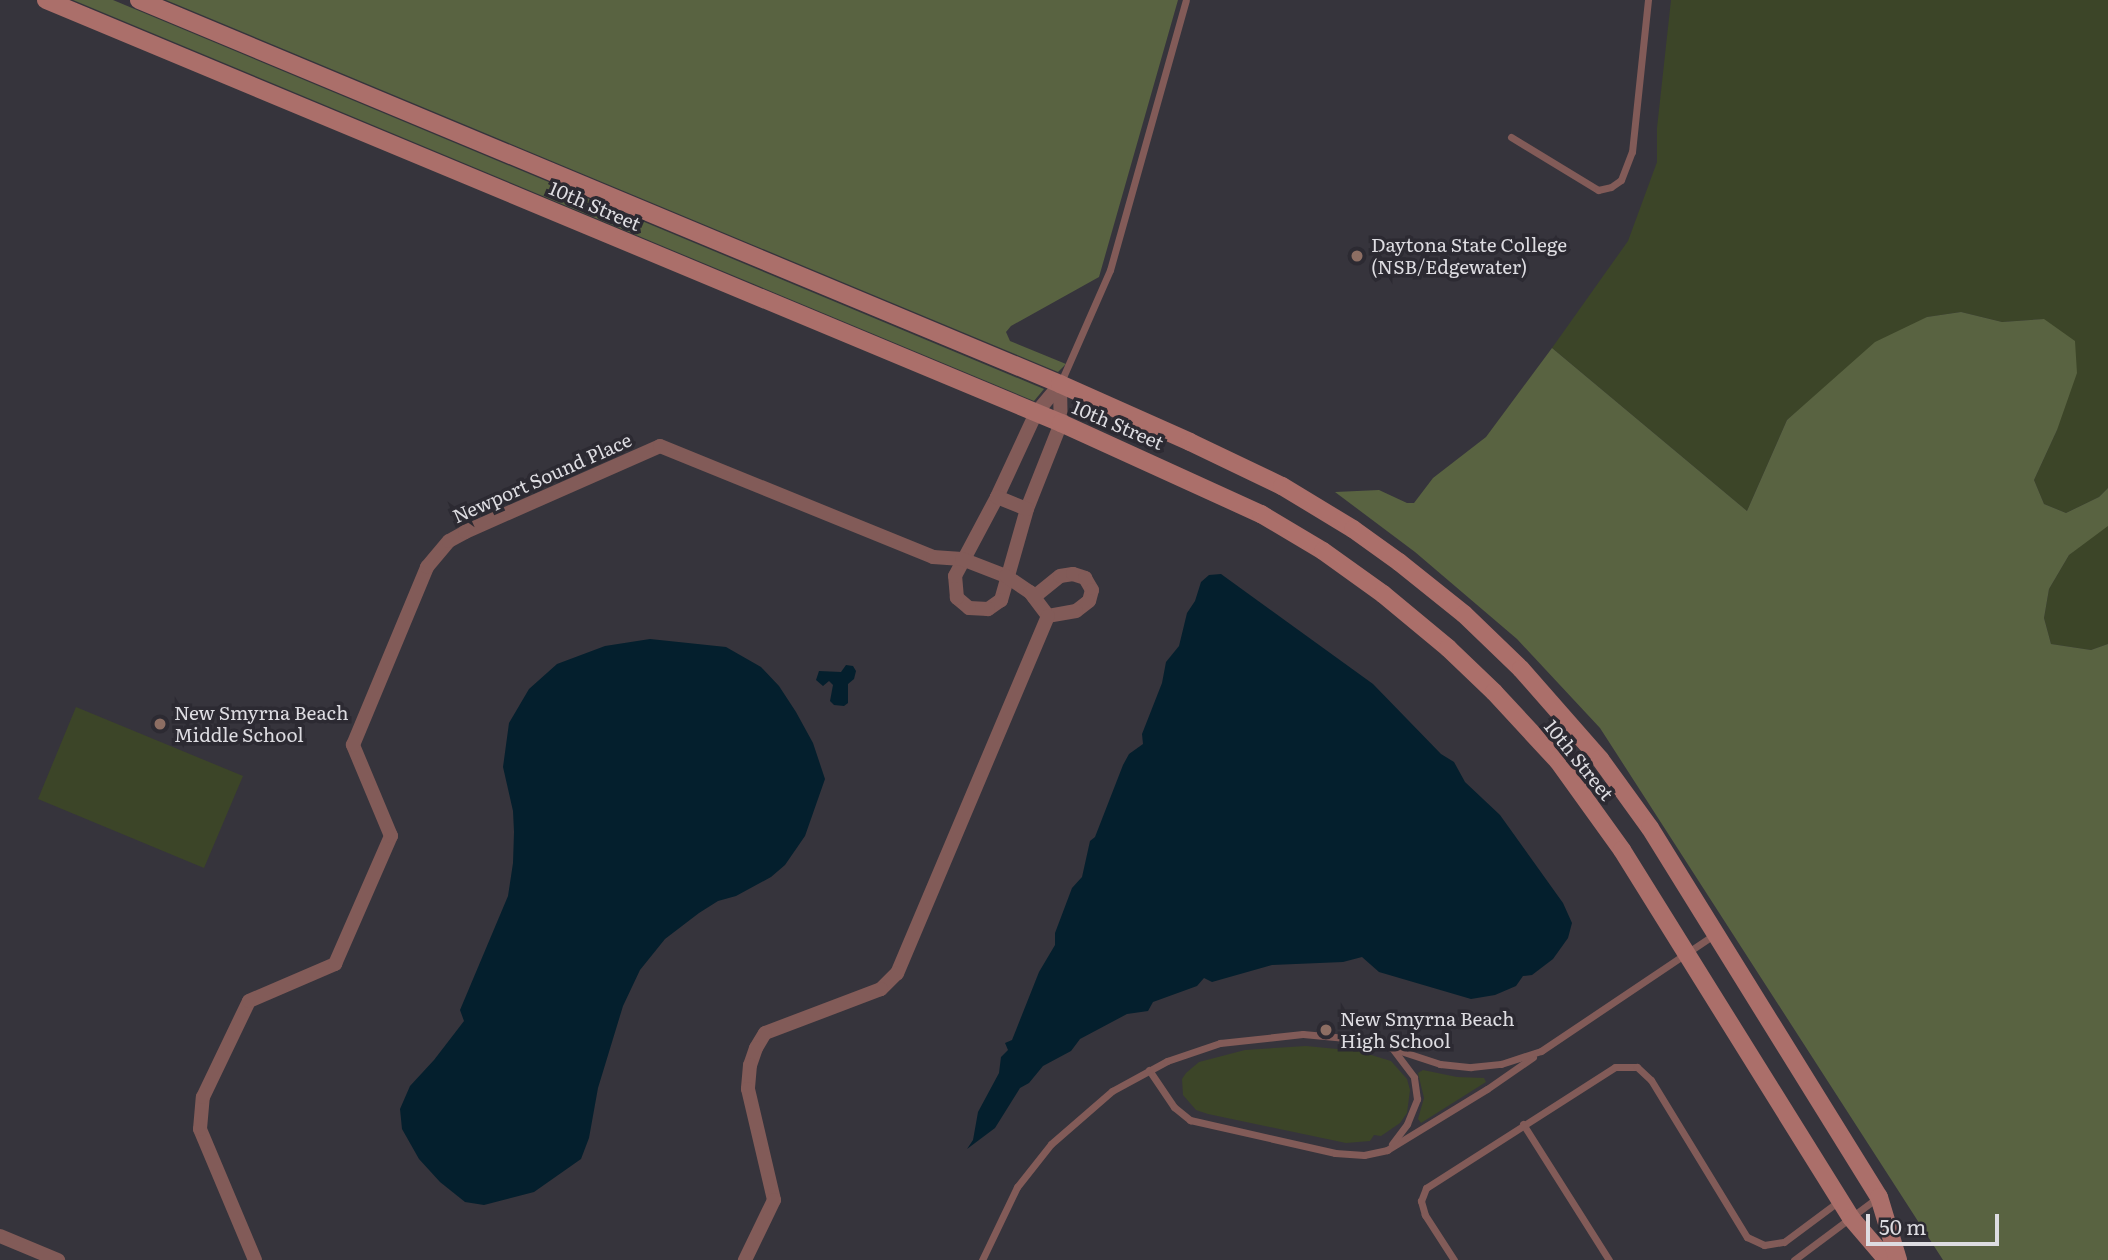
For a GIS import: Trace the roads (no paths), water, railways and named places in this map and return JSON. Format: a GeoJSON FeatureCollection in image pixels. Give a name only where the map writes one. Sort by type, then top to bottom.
{"type":"FeatureCollection","features":[{"type":"Feature","properties":{"kind":"street","name":"10th Street"},"geometry":{"type":"LineString","coordinates":[[46,0],[1036,412],[1261,514],[1323,551],[1373,587],[1448,648],[1494,692],[1558,761],[1622,850],[1851,1218],[1887,1260]]}},
{"type":"Feature","properties":{"kind":"street","name":"10th Street"},"geometry":{"type":"LineString","coordinates":[[139,0],[1060,384],[1282,486],[1353,529],[1464,614],[1521,669],[1600,759],[1650,828],[1879,1197],[1898,1260]]}},
{"type":"Feature","properties":{"kind":"street"},"geometry":{"type":"LineString","coordinates":[[1060,384],[1060,423],[1027,509],[1001,600],[982,611],[969,608],[957,598],[954,590],[955,576],[997,497],[1036,412],[1060,384]]}},
{"type":"Feature","properties":{"kind":"street","name":"Newport Sound Place"},"geometry":{"type":"LineString","coordinates":[[255,1260],[201,1129],[203,1097],[248,1002],[335,964],[391,836],[353,744],[427,567],[449,541],[660,446],[933,557],[962,559],[1006,576],[1034,597],[1048,616]]}},
{"type":"Feature","properties":{"kind":"street"},"geometry":{"type":"LineString","coordinates":[[997,497],[1027,509]]}},
{"type":"Feature","properties":{"kind":"street"},"geometry":{"type":"LineString","coordinates":[[745,1260],[774,1200],[748,1088],[750,1065],[756,1048],[765,1032],[881,989],[897,973],[1048,616],[1076,611],[1089,601],[1092,590],[1085,578],[1073,574],[1060,576],[1034,597]]}},
{"type":"Feature","properties":{"kind":"street"},"geometry":{"type":"LineString","coordinates":[[0,1236],[58,1260]]}},
{"type":"Feature","properties":{"kind":"lane"},"geometry":{"type":"LineString","coordinates":[[1060,384],[1110,270],[1186,0]]}},
{"type":"Feature","properties":{"kind":"lane"},"geometry":{"type":"LineString","coordinates":[[1511,137],[1598,190],[1611,187],[1621,180],[1632,152],[1648,0]]}},
{"type":"Feature","properties":{"kind":"lane"},"geometry":{"type":"LineString","coordinates":[[1149,1070],[1174,1107],[1198,1123],[1335,1153],[1364,1155],[1387,1150],[1487,1089],[1715,934]]}},
{"type":"Feature","properties":{"kind":"lane"},"geometry":{"type":"LineString","coordinates":[[982,1260],[1017,1187],[1051,1144],[1092,1105],[1149,1070],[1220,1043],[1267,1036],[1345,1037],[1440,1063],[1471,1067],[1502,1064],[1541,1051]]}},
{"type":"Feature","properties":{"kind":"lane"},"geometry":{"type":"LineString","coordinates":[[1387,1150],[1407,1124],[1418,1098],[1414,1077],[1392,1048]]}},
{"type":"Feature","properties":{"kind":"lane"},"geometry":{"type":"LineString","coordinates":[[1454,1260],[1425,1215],[1421,1201],[1426,1188],[1615,1067],[1637,1067],[1651,1080],[1747,1237],[1764,1245],[1784,1242],[1840,1200]]}},
{"type":"Feature","properties":{"kind":"lane"},"geometry":{"type":"LineString","coordinates":[[1523,1124],[1609,1260]]}},
{"type":"Feature","properties":{"kind":"lane"},"geometry":{"type":"LineString","coordinates":[[1794,1260],[1879,1197]]}},
{"type":"Feature","properties":{"kind":"water"},"geometry":{"type":"Polygon","coordinates":[[[1221,574],[1373,684],[1441,754],[1454,762],[1465,782],[1500,815],[1563,903],[1572,923],[1568,938],[1553,959],[1532,975],[1523,976],[1516,986],[1495,995],[1471,999],[1379,972],[1362,957],[1343,962],[1272,965],[1212,982],[1204,978],[1197,986],[1153,1002],[1148,1011],[1127,1014],[1080,1039],[1071,1051],[1043,1066],[1029,1083],[1020,1088],[995,1128],[967,1149],[973,1140],[978,1112],[999,1073],[1001,1057],[1008,1050],[1005,1043],[1012,1040],[1039,972],[1055,945],[1055,933],[1072,888],[1082,877],[1090,841],[1095,837],[1123,765],[1129,754],[1143,744],[1142,734],[1162,683],[1166,662],[1179,646],[1187,613],[1195,601],[1201,582],[1209,575],[1221,574]]]}},
{"type":"Feature","properties":{"kind":"water"},"geometry":{"type":"Polygon","coordinates":[[[650,639],[726,647],[761,667],[779,686],[796,712],[813,743],[825,779],[805,836],[785,865],[771,877],[736,896],[718,901],[699,913],[665,939],[640,970],[623,1006],[598,1088],[589,1138],[581,1159],[534,1192],[484,1205],[465,1202],[440,1182],[419,1159],[402,1129],[400,1109],[410,1086],[464,1021],[460,1010],[508,896],[514,832],[513,811],[503,767],[509,723],[529,689],[557,664],[605,646],[650,639]]]}},
{"type":"Feature","properties":{"kind":"water"},"geometry":{"type":"Polygon","coordinates":[[[846,665],[853,666],[856,671],[854,679],[848,684],[848,703],[844,706],[834,705],[830,701],[833,685],[829,681],[823,686],[816,680],[819,671],[841,672],[846,665]]]}},
{"type":"Feature","properties":{"kind":"place","name":"Daytona State College (NSB/Edgewater)"},"geometry":{"type":"Point","coordinates":[1357,256]}},
{"type":"Feature","properties":{"kind":"place","name":"New Smyrna Beach Middle School"},"geometry":{"type":"Point","coordinates":[160,724]}},
{"type":"Feature","properties":{"kind":"place","name":"New Smyrna Beach High School"},"geometry":{"type":"Point","coordinates":[1326,1030]}}]}
